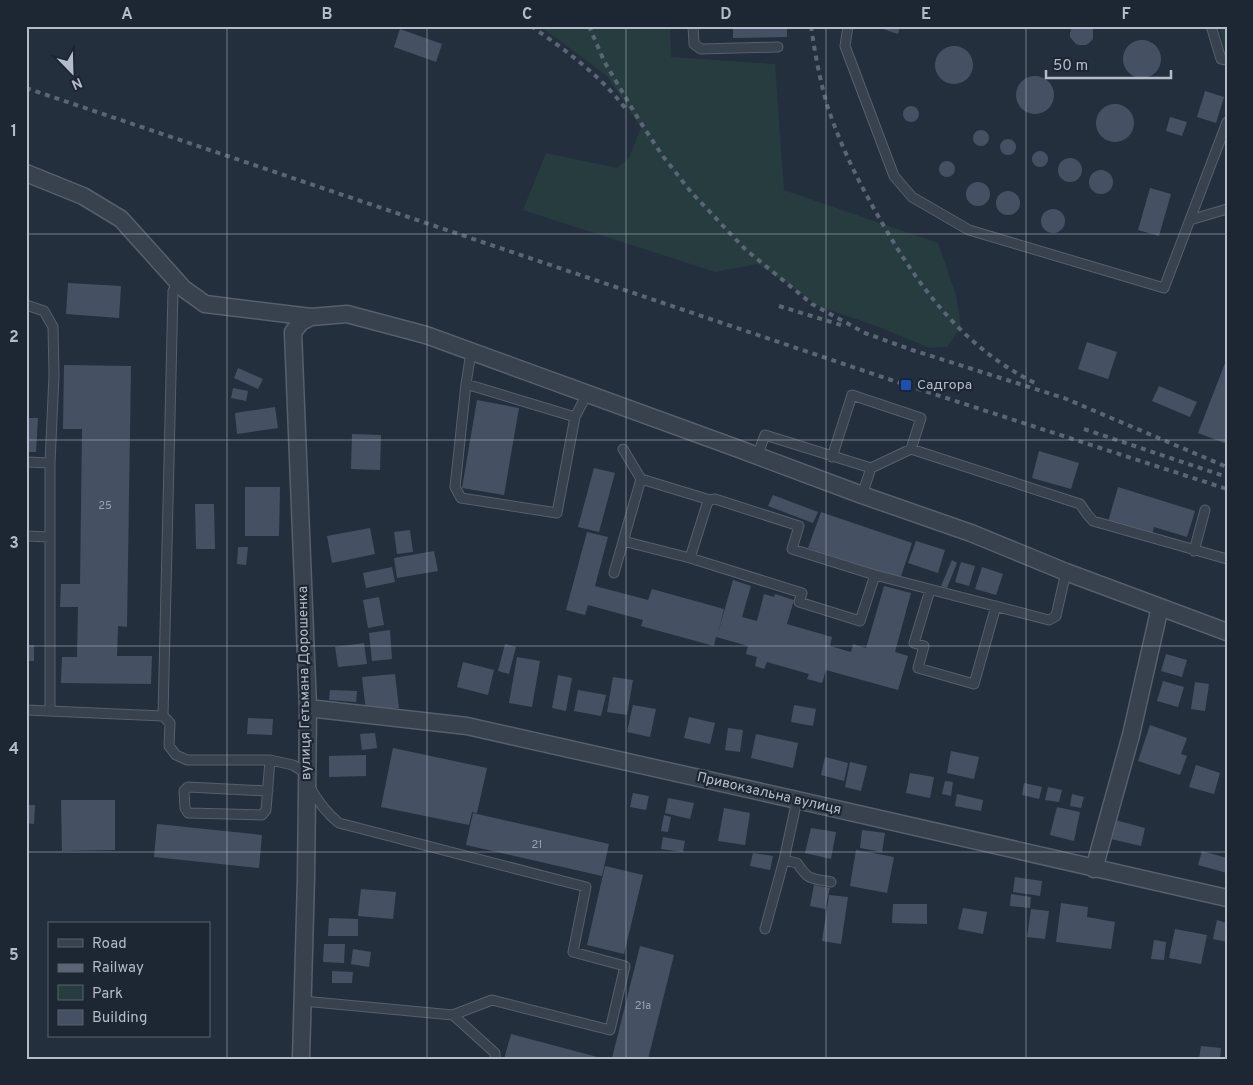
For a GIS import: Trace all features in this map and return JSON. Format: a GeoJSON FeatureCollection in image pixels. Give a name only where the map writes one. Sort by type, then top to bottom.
{"type":"FeatureCollection","features":[{"type":"Feature","properties":{"kind":"street"},"geometry":{"type":"LineString","coordinates":[[26,174],[83,196],[121,219],[184,289],[205,304],[311,317],[347,314],[426,335],[862,495],[971,533],[1066,572],[1227,632]]}},
{"type":"Feature","properties":{"kind":"street","name":"вулиця Гетьмана Дорошенка"},"geometry":{"type":"LineString","coordinates":[[301,1059],[308,708],[293,332],[301,322],[311,317]]}},
{"type":"Feature","properties":{"kind":"street"},"geometry":{"type":"LineString","coordinates":[[1094,869],[1131,735],[1160,607]]}},
{"type":"Feature","properties":{"kind":"street","name":"Привокзальна вулиця"},"geometry":{"type":"LineString","coordinates":[[308,708],[467,726],[1227,898]]}},
{"type":"Feature","properties":{"kind":"lane"},"geometry":{"type":"LineString","coordinates":[[693,26],[694,44],[701,49],[778,48]]}},
{"type":"Feature","properties":{"kind":"lane"},"geometry":{"type":"LineString","coordinates":[[848,26],[844,46],[894,176],[912,197],[969,230],[1164,288],[1227,122]]}},
{"type":"Feature","properties":{"kind":"lane"},"geometry":{"type":"LineString","coordinates":[[1211,26],[1222,59],[1227,60]]}},
{"type":"Feature","properties":{"kind":"lane"},"geometry":{"type":"LineString","coordinates":[[1190,220],[1227,209]]}},
{"type":"Feature","properties":{"kind":"lane"},"geometry":{"type":"LineString","coordinates":[[178,282],[173,291],[164,716],[170,723],[169,746],[176,755],[187,760],[270,760],[293,765],[307,779],[320,804],[339,823],[586,887],[573,952],[625,966],[610,1030],[492,1000],[453,1015],[303,1001]]}},
{"type":"Feature","properties":{"kind":"lane"},"geometry":{"type":"LineString","coordinates":[[26,305],[44,311],[53,327],[54,376],[50,463],[50,711]]}},
{"type":"Feature","properties":{"kind":"lane"},"geometry":{"type":"LineString","coordinates":[[471,352],[455,487],[460,498],[557,514],[575,417],[587,394]]}},
{"type":"Feature","properties":{"kind":"lane"},"geometry":{"type":"LineString","coordinates":[[466,384],[575,417]]}},
{"type":"Feature","properties":{"kind":"lane"},"geometry":{"type":"LineString","coordinates":[[832,457],[852,396],[921,418],[911,449]]}},
{"type":"Feature","properties":{"kind":"lane"},"geometry":{"type":"LineString","coordinates":[[757,456],[765,435],[871,468],[911,449],[1080,504],[1093,521],[1227,559]]}},
{"type":"Feature","properties":{"kind":"lane"},"geometry":{"type":"LineString","coordinates":[[623,449],[641,479],[710,500],[716,499],[799,526],[792,549],[875,575],[1049,620],[1056,616],[1066,572]]}},
{"type":"Feature","properties":{"kind":"lane"},"geometry":{"type":"LineString","coordinates":[[26,462],[50,463]]}},
{"type":"Feature","properties":{"kind":"lane"},"geometry":{"type":"LineString","coordinates":[[862,495],[871,468]]}},
{"type":"Feature","properties":{"kind":"lane"},"geometry":{"type":"LineString","coordinates":[[614,573],[641,479]]}},
{"type":"Feature","properties":{"kind":"lane"},"geometry":{"type":"LineString","coordinates":[[690,558],[707,504],[710,500]]}},
{"type":"Feature","properties":{"kind":"lane"},"geometry":{"type":"LineString","coordinates":[[1194,551],[1204,510]]}},
{"type":"Feature","properties":{"kind":"lane"},"geometry":{"type":"LineString","coordinates":[[26,536],[50,537]]}},
{"type":"Feature","properties":{"kind":"lane"},"geometry":{"type":"LineString","coordinates":[[623,541],[690,558],[802,593],[799,602],[860,621],[875,575]]}},
{"type":"Feature","properties":{"kind":"lane"},"geometry":{"type":"LineString","coordinates":[[930,590],[914,643],[924,646],[918,668],[974,684],[996,606]]}},
{"type":"Feature","properties":{"kind":"lane"},"geometry":{"type":"LineString","coordinates":[[26,710],[164,716]]}},
{"type":"Feature","properties":{"kind":"lane"},"geometry":{"type":"LineString","coordinates":[[268,791],[188,787],[184,791],[184,808],[188,812],[262,815],[266,810],[268,791],[270,760]]}},
{"type":"Feature","properties":{"kind":"lane"},"geometry":{"type":"LineString","coordinates":[[765,930],[784,860],[797,800]]}},
{"type":"Feature","properties":{"kind":"lane"},"geometry":{"type":"LineString","coordinates":[[784,860],[797,864],[808,877],[831,882]]}},
{"type":"Feature","properties":{"kind":"lane"},"geometry":{"type":"LineString","coordinates":[[453,1015],[495,1053],[496,1059]]}},
{"type":"Feature","properties":{"kind":"green space"},"geometry":{"type":"Polygon","coordinates":[[[540,26],[670,26],[671,57],[775,64],[784,190],[938,243],[956,295],[961,327],[947,347],[930,348],[874,325],[820,307],[758,264],[715,272],[523,210],[546,153],[617,168],[629,158],[641,128],[607,76],[540,26]]]}},
{"type":"Feature","properties":{"kind":"green space"},"geometry":{"type":"Polygon","coordinates":[[[1219,26],[1227,26],[1227,48],[1224,47],[1219,26]]]}},
{"type":"Feature","properties":{"kind":"building"},"geometry":{"type":"Polygon","coordinates":[[[733,26],[787,26],[787,37],[733,38],[733,26]]]}},
{"type":"Feature","properties":{"kind":"building"},"geometry":{"type":"Polygon","coordinates":[[[874,26],[900,26],[898,34],[874,26]]]}},
{"type":"Feature","properties":{"kind":"building"},"geometry":{"type":"Polygon","coordinates":[[[1072,26],[1091,26],[1093,29],[1093,39],[1086,45],[1076,44],[1070,37],[1072,26]]]}},
{"type":"Feature","properties":{"kind":"building"},"geometry":{"type":"Polygon","coordinates":[[[400,29],[442,44],[436,62],[394,47],[400,29]]]}},
{"type":"Feature","properties":{"kind":"building"},"geometry":{"type":"Polygon","coordinates":[[[1142,40],[1155,46],[1161,59],[1155,72],[1142,78],[1129,72],[1123,59],[1129,46],[1142,40]]]}},
{"type":"Feature","properties":{"kind":"building"},"geometry":{"type":"Polygon","coordinates":[[[954,46],[967,52],[973,65],[967,78],[954,84],[941,78],[935,65],[941,52],[954,46]]]}},
{"type":"Feature","properties":{"kind":"building"},"geometry":{"type":"Polygon","coordinates":[[[1035,76],[1048,82],[1054,95],[1048,108],[1035,114],[1022,108],[1016,95],[1022,82],[1035,76]]]}},
{"type":"Feature","properties":{"kind":"building"},"geometry":{"type":"Polygon","coordinates":[[[1205,91],[1224,97],[1216,123],[1197,117],[1205,91]]]}},
{"type":"Feature","properties":{"kind":"building"},"geometry":{"type":"Polygon","coordinates":[[[1115,104],[1128,110],[1134,123],[1128,136],[1115,142],[1102,136],[1096,123],[1102,110],[1115,104]]]}},
{"type":"Feature","properties":{"kind":"building"},"geometry":{"type":"Polygon","coordinates":[[[908,106],[914,106],[919,111],[917,120],[908,122],[903,117],[903,111],[908,106]]]}},
{"type":"Feature","properties":{"kind":"building"},"geometry":{"type":"Polygon","coordinates":[[[1170,117],[1187,122],[1182,136],[1166,131],[1170,117]]]}},
{"type":"Feature","properties":{"kind":"building"},"geometry":{"type":"Polygon","coordinates":[[[978,130],[984,130],[989,135],[987,144],[978,146],[973,141],[973,135],[978,130]]]}},
{"type":"Feature","properties":{"kind":"building"},"geometry":{"type":"Polygon","coordinates":[[[1005,139],[1011,139],[1016,144],[1014,153],[1005,155],[1000,150],[1000,144],[1005,139]]]}},
{"type":"Feature","properties":{"kind":"building"},"geometry":{"type":"Polygon","coordinates":[[[1037,151],[1043,151],[1048,156],[1046,165],[1037,167],[1032,162],[1032,156],[1037,151]]]}},
{"type":"Feature","properties":{"kind":"building"},"geometry":{"type":"Polygon","coordinates":[[[1070,158],[1075,159],[1081,165],[1081,175],[1075,181],[1070,182],[1065,181],[1059,175],[1058,170],[1059,165],[1065,159],[1070,158]]]}},
{"type":"Feature","properties":{"kind":"building"},"geometry":{"type":"Polygon","coordinates":[[[944,161],[950,161],[955,166],[953,175],[944,177],[939,172],[939,166],[944,161]]]}},
{"type":"Feature","properties":{"kind":"building"},"geometry":{"type":"Polygon","coordinates":[[[1101,170],[1106,171],[1112,177],[1112,187],[1106,193],[1101,194],[1096,193],[1090,187],[1089,182],[1090,177],[1096,171],[1101,170]]]}},
{"type":"Feature","properties":{"kind":"building"},"geometry":{"type":"Polygon","coordinates":[[[978,182],[983,183],[989,189],[989,199],[983,205],[978,206],[973,205],[967,199],[966,194],[967,189],[973,183],[978,182]]]}},
{"type":"Feature","properties":{"kind":"building"},"geometry":{"type":"Polygon","coordinates":[[[1150,188],[1171,194],[1159,236],[1138,230],[1150,188]]]}},
{"type":"Feature","properties":{"kind":"building"},"geometry":{"type":"Polygon","coordinates":[[[1008,191],[1013,192],[1019,198],[1019,208],[1013,214],[1008,215],[1003,214],[997,208],[996,203],[997,198],[1003,192],[1008,191]]]}},
{"type":"Feature","properties":{"kind":"building"},"geometry":{"type":"Polygon","coordinates":[[[1053,209],[1058,210],[1064,216],[1064,226],[1058,232],[1053,233],[1048,232],[1042,226],[1041,221],[1042,216],[1048,210],[1053,209]]]}},
{"type":"Feature","properties":{"kind":"building"},"geometry":{"type":"Polygon","coordinates":[[[68,283],[121,286],[119,318],[66,314],[68,283]]]}},
{"type":"Feature","properties":{"kind":"building"},"geometry":{"type":"Polygon","coordinates":[[[1087,342],[1117,352],[1108,379],[1078,369],[1087,342]]]}},
{"type":"Feature","properties":{"kind":"building"},"geometry":{"type":"Polygon","coordinates":[[[1227,358],[1227,444],[1198,433],[1227,358]]]}},
{"type":"Feature","properties":{"kind":"building"},"geometry":{"type":"Polygon","coordinates":[[[64,365],[131,366],[127,627],[118,626],[117,656],[152,656],[151,684],[61,683],[62,657],[77,657],[78,607],[60,607],[61,584],[80,584],[82,429],[63,429],[64,365]]]}},
{"type":"Feature","properties":{"kind":"building"},"geometry":{"type":"Polygon","coordinates":[[[238,368],[263,379],[258,389],[234,378],[238,368]]]}},
{"type":"Feature","properties":{"kind":"building"},"geometry":{"type":"Polygon","coordinates":[[[1159,386],[1197,402],[1190,417],[1152,401],[1159,386]]]}},
{"type":"Feature","properties":{"kind":"building"},"geometry":{"type":"Polygon","coordinates":[[[233,388],[248,391],[246,401],[231,398],[233,388]]]}},
{"type":"Feature","properties":{"kind":"building"},"geometry":{"type":"Polygon","coordinates":[[[477,400],[519,408],[504,495],[462,488],[477,400]]]}},
{"type":"Feature","properties":{"kind":"building"},"geometry":{"type":"Polygon","coordinates":[[[275,407],[278,428],[237,434],[235,413],[275,407]]]}},
{"type":"Feature","properties":{"kind":"building"},"geometry":{"type":"Polygon","coordinates":[[[26,418],[38,418],[36,452],[26,452],[26,418]]]}},
{"type":"Feature","properties":{"kind":"building"},"geometry":{"type":"Polygon","coordinates":[[[352,434],[381,435],[380,470],[351,469],[352,434]]]}},
{"type":"Feature","properties":{"kind":"building"},"geometry":{"type":"Polygon","coordinates":[[[1039,451],[1079,463],[1071,489],[1032,478],[1039,451]]]}},
{"type":"Feature","properties":{"kind":"building"},"geometry":{"type":"Polygon","coordinates":[[[594,468],[615,473],[599,532],[578,527],[594,468]]]}},
{"type":"Feature","properties":{"kind":"building"},"geometry":{"type":"Polygon","coordinates":[[[245,487],[280,487],[279,536],[245,536],[245,487]]]}},
{"type":"Feature","properties":{"kind":"building"},"geometry":{"type":"Polygon","coordinates":[[[1118,487],[1195,511],[1187,537],[1154,527],[1152,535],[1108,522],[1118,487]]]}},
{"type":"Feature","properties":{"kind":"building"},"geometry":{"type":"Polygon","coordinates":[[[773,495],[818,512],[813,523],[768,506],[773,495]]]}},
{"type":"Feature","properties":{"kind":"building"},"geometry":{"type":"Polygon","coordinates":[[[195,504],[214,504],[215,549],[196,549],[195,504]]]}},
{"type":"Feature","properties":{"kind":"building"},"geometry":{"type":"Polygon","coordinates":[[[821,512],[912,543],[900,579],[808,548],[821,512]]]}},
{"type":"Feature","properties":{"kind":"building"},"geometry":{"type":"Polygon","coordinates":[[[370,528],[375,554],[332,563],[327,536],[370,528]]]}},
{"type":"Feature","properties":{"kind":"building"},"geometry":{"type":"Polygon","coordinates":[[[410,530],[413,552],[397,554],[394,532],[410,530]]]}},
{"type":"Feature","properties":{"kind":"building"},"geometry":{"type":"Polygon","coordinates":[[[587,532],[608,537],[595,586],[648,600],[652,589],[724,609],[718,633],[733,580],[751,586],[742,617],[757,621],[764,594],[774,597],[775,594],[794,600],[787,624],[832,637],[830,646],[851,652],[853,644],[866,648],[884,586],[911,593],[895,652],[908,656],[898,690],[826,670],[822,683],[807,679],[809,674],[767,662],[764,669],[755,666],[757,657],[746,654],[748,646],[716,637],[714,646],[641,626],[643,620],[588,605],[585,615],[566,610],[587,532]]]}},
{"type":"Feature","properties":{"kind":"building"},"geometry":{"type":"Polygon","coordinates":[[[916,541],[945,550],[938,573],[908,563],[916,541]]]}},
{"type":"Feature","properties":{"kind":"building"},"geometry":{"type":"Polygon","coordinates":[[[238,547],[248,547],[246,565],[237,564],[238,547]]]}},
{"type":"Feature","properties":{"kind":"building"},"geometry":{"type":"Polygon","coordinates":[[[26,548],[28,548],[28,567],[26,567],[26,548]]]}},
{"type":"Feature","properties":{"kind":"building"},"geometry":{"type":"Polygon","coordinates":[[[434,551],[438,571],[397,578],[394,558],[434,551]]]}},
{"type":"Feature","properties":{"kind":"building"},"geometry":{"type":"Polygon","coordinates":[[[952,560],[957,563],[947,588],[941,586],[952,560]]]}},
{"type":"Feature","properties":{"kind":"building"},"geometry":{"type":"Polygon","coordinates":[[[961,562],[975,566],[969,586],[955,582],[961,562]]]}},
{"type":"Feature","properties":{"kind":"building"},"geometry":{"type":"Polygon","coordinates":[[[392,567],[395,582],[366,588],[363,573],[392,567]]]}},
{"type":"Feature","properties":{"kind":"building"},"geometry":{"type":"Polygon","coordinates":[[[982,567],[1003,574],[996,595],[975,589],[982,567]]]}},
{"type":"Feature","properties":{"kind":"building"},"geometry":{"type":"Polygon","coordinates":[[[379,597],[384,625],[368,628],[363,600],[379,597]]]}},
{"type":"Feature","properties":{"kind":"building"},"geometry":{"type":"Polygon","coordinates":[[[390,630],[392,659],[372,661],[369,633],[390,630]]]}},
{"type":"Feature","properties":{"kind":"building"},"geometry":{"type":"Polygon","coordinates":[[[364,643],[367,664],[338,667],[335,647],[364,643]]]}},
{"type":"Feature","properties":{"kind":"building"},"geometry":{"type":"Polygon","coordinates":[[[505,644],[516,647],[509,674],[498,671],[505,644]]]}},
{"type":"Feature","properties":{"kind":"building"},"geometry":{"type":"Polygon","coordinates":[[[26,645],[34,645],[34,661],[28,661],[28,670],[26,670],[26,645]]]}},
{"type":"Feature","properties":{"kind":"building"},"geometry":{"type":"Polygon","coordinates":[[[1166,654],[1187,660],[1182,677],[1161,671],[1166,654]]]}},
{"type":"Feature","properties":{"kind":"building"},"geometry":{"type":"Polygon","coordinates":[[[517,657],[540,661],[532,707],[509,703],[517,657]]]}},
{"type":"Feature","properties":{"kind":"building"},"geometry":{"type":"Polygon","coordinates":[[[463,662],[494,670],[488,695],[457,687],[463,662]]]}},
{"type":"Feature","properties":{"kind":"building"},"geometry":{"type":"Polygon","coordinates":[[[395,674],[399,708],[366,712],[362,677],[395,674]]]}},
{"type":"Feature","properties":{"kind":"building"},"geometry":{"type":"Polygon","coordinates":[[[558,675],[572,678],[566,711],[552,708],[558,675]]]}},
{"type":"Feature","properties":{"kind":"building"},"geometry":{"type":"Polygon","coordinates":[[[613,677],[633,680],[627,715],[607,712],[613,677]]]}},
{"type":"Feature","properties":{"kind":"building"},"geometry":{"type":"Polygon","coordinates":[[[1163,681],[1184,687],[1178,707],[1157,701],[1163,681]]]}},
{"type":"Feature","properties":{"kind":"building"},"geometry":{"type":"Polygon","coordinates":[[[1195,682],[1209,684],[1205,711],[1191,709],[1195,682]]]}},
{"type":"Feature","properties":{"kind":"building"},"geometry":{"type":"Polygon","coordinates":[[[330,690],[357,691],[356,702],[329,700],[330,690]]]}},
{"type":"Feature","properties":{"kind":"building"},"geometry":{"type":"Polygon","coordinates":[[[578,690],[606,695],[601,716],[574,711],[578,690]]]}},
{"type":"Feature","properties":{"kind":"building"},"geometry":{"type":"Polygon","coordinates":[[[633,705],[656,709],[650,737],[627,732],[633,705]]]}},
{"type":"Feature","properties":{"kind":"building"},"geometry":{"type":"Polygon","coordinates":[[[794,705],[816,709],[813,726],[791,722],[794,705]]]}},
{"type":"Feature","properties":{"kind":"building"},"geometry":{"type":"Polygon","coordinates":[[[689,717],[715,723],[710,744],[684,738],[689,717]]]}},
{"type":"Feature","properties":{"kind":"building"},"geometry":{"type":"Polygon","coordinates":[[[248,718],[273,719],[272,735],[247,734],[248,718]]]}},
{"type":"Feature","properties":{"kind":"building"},"geometry":{"type":"Polygon","coordinates":[[[1150,725],[1187,738],[1181,754],[1187,756],[1180,775],[1138,761],[1150,725]]]}},
{"type":"Feature","properties":{"kind":"building"},"geometry":{"type":"Polygon","coordinates":[[[728,728],[743,730],[740,752],[725,750],[728,728]]]}},
{"type":"Feature","properties":{"kind":"building"},"geometry":{"type":"Polygon","coordinates":[[[375,733],[377,748],[362,750],[360,734],[375,733]]]}},
{"type":"Feature","properties":{"kind":"building"},"geometry":{"type":"Polygon","coordinates":[[[756,734],[798,743],[793,768],[751,758],[756,734]]]}},
{"type":"Feature","properties":{"kind":"building"},"geometry":{"type":"Polygon","coordinates":[[[393,748],[487,768],[477,813],[472,812],[469,825],[381,807],[393,748]]]}},
{"type":"Feature","properties":{"kind":"building"},"geometry":{"type":"Polygon","coordinates":[[[951,751],[979,757],[974,779],[947,773],[951,751]]]}},
{"type":"Feature","properties":{"kind":"building"},"geometry":{"type":"Polygon","coordinates":[[[366,755],[366,776],[329,777],[329,756],[366,755]]]}},
{"type":"Feature","properties":{"kind":"building"},"geometry":{"type":"Polygon","coordinates":[[[825,757],[848,763],[844,781],[821,775],[825,757]]]}},
{"type":"Feature","properties":{"kind":"building"},"geometry":{"type":"Polygon","coordinates":[[[850,762],[867,766],[861,791],[845,787],[850,762]]]}},
{"type":"Feature","properties":{"kind":"building"},"geometry":{"type":"Polygon","coordinates":[[[1196,765],[1220,773],[1214,794],[1189,787],[1196,765]]]}},
{"type":"Feature","properties":{"kind":"building"},"geometry":{"type":"Polygon","coordinates":[[[910,773],[934,777],[930,798],[906,793],[910,773]]]}},
{"type":"Feature","properties":{"kind":"building"},"geometry":{"type":"Polygon","coordinates":[[[945,781],[953,782],[951,796],[942,794],[945,781]]]}},
{"type":"Feature","properties":{"kind":"building"},"geometry":{"type":"Polygon","coordinates":[[[1024,783],[1042,787],[1039,799],[1022,795],[1024,783]]]}},
{"type":"Feature","properties":{"kind":"building"},"geometry":{"type":"Polygon","coordinates":[[[1048,787],[1062,790],[1059,802],[1045,800],[1048,787]]]}},
{"type":"Feature","properties":{"kind":"building"},"geometry":{"type":"Polygon","coordinates":[[[633,793],[649,796],[646,810],[630,807],[633,793]]]}},
{"type":"Feature","properties":{"kind":"building"},"geometry":{"type":"Polygon","coordinates":[[[957,794],[983,800],[981,811],[955,806],[957,794]]]}},
{"type":"Feature","properties":{"kind":"building"},"geometry":{"type":"Polygon","coordinates":[[[1072,794],[1084,797],[1081,808],[1070,806],[1072,794]]]}},
{"type":"Feature","properties":{"kind":"building"},"geometry":{"type":"Polygon","coordinates":[[[668,798],[694,803],[690,819],[665,813],[668,798]]]}},
{"type":"Feature","properties":{"kind":"building"},"geometry":{"type":"Polygon","coordinates":[[[61,800],[115,800],[115,850],[62,851],[61,800]]]}},
{"type":"Feature","properties":{"kind":"building"},"geometry":{"type":"Polygon","coordinates":[[[26,805],[35,805],[34,824],[26,823],[26,805]]]}},
{"type":"Feature","properties":{"kind":"building"},"geometry":{"type":"Polygon","coordinates":[[[1057,807],[1080,812],[1074,841],[1050,835],[1057,807]]]}},
{"type":"Feature","properties":{"kind":"building"},"geometry":{"type":"Polygon","coordinates":[[[724,808],[750,813],[745,845],[718,841],[724,808]]]}},
{"type":"Feature","properties":{"kind":"building"},"geometry":{"type":"Polygon","coordinates":[[[473,813],[609,844],[602,876],[466,845],[473,813]]]}},
{"type":"Feature","properties":{"kind":"building"},"geometry":{"type":"Polygon","coordinates":[[[664,815],[671,817],[668,832],[661,831],[664,815]]]}},
{"type":"Feature","properties":{"kind":"building"},"geometry":{"type":"Polygon","coordinates":[[[1115,820],[1145,828],[1141,846],[1111,839],[1115,820]]]}},
{"type":"Feature","properties":{"kind":"building"},"geometry":{"type":"Polygon","coordinates":[[[157,824],[262,835],[259,868],[154,857],[157,824]]]}},
{"type":"Feature","properties":{"kind":"building"},"geometry":{"type":"Polygon","coordinates":[[[811,828],[836,832],[831,859],[805,853],[811,828]]]}},
{"type":"Feature","properties":{"kind":"building"},"geometry":{"type":"Polygon","coordinates":[[[862,830],[885,833],[882,852],[860,848],[862,830]]]}},
{"type":"Feature","properties":{"kind":"building"},"geometry":{"type":"Polygon","coordinates":[[[663,837],[685,841],[683,852],[661,849],[663,837]]]}},
{"type":"Feature","properties":{"kind":"building"},"geometry":{"type":"Polygon","coordinates":[[[856,850],[894,857],[887,893],[850,886],[856,850]]]}},
{"type":"Feature","properties":{"kind":"building"},"geometry":{"type":"Polygon","coordinates":[[[1202,851],[1227,858],[1227,873],[1198,865],[1202,851]]]}},
{"type":"Feature","properties":{"kind":"building"},"geometry":{"type":"Polygon","coordinates":[[[753,853],[773,856],[770,870],[750,866],[753,853]]]}},
{"type":"Feature","properties":{"kind":"building"},"geometry":{"type":"Polygon","coordinates":[[[605,866],[643,875],[624,954],[587,945],[605,866]]]}},
{"type":"Feature","properties":{"kind":"building"},"geometry":{"type":"Polygon","coordinates":[[[1015,877],[1042,881],[1040,896],[1013,892],[1015,877]]]}},
{"type":"Feature","properties":{"kind":"building"},"geometry":{"type":"Polygon","coordinates":[[[814,885],[830,888],[825,909],[810,906],[814,885]]]}},
{"type":"Feature","properties":{"kind":"building"},"geometry":{"type":"Polygon","coordinates":[[[361,889],[396,892],[393,919],[358,916],[361,889]]]}},
{"type":"Feature","properties":{"kind":"building"},"geometry":{"type":"Polygon","coordinates":[[[1011,894],[1031,897],[1030,908],[1010,906],[1011,894]]]}},
{"type":"Feature","properties":{"kind":"building"},"geometry":{"type":"Polygon","coordinates":[[[829,895],[848,897],[841,944],[822,941],[829,895]]]}},
{"type":"Feature","properties":{"kind":"building"},"geometry":{"type":"Polygon","coordinates":[[[1061,903],[1088,907],[1087,917],[1115,922],[1111,949],[1056,942],[1061,903]]]}},
{"type":"Feature","properties":{"kind":"building"},"geometry":{"type":"Polygon","coordinates":[[[893,904],[927,904],[927,924],[892,923],[893,904]]]}},
{"type":"Feature","properties":{"kind":"building"},"geometry":{"type":"Polygon","coordinates":[[[963,908],[987,912],[983,934],[958,929],[963,908]]]}},
{"type":"Feature","properties":{"kind":"building"},"geometry":{"type":"Polygon","coordinates":[[[1031,909],[1049,911],[1045,939],[1027,937],[1031,909]]]}},
{"type":"Feature","properties":{"kind":"building"},"geometry":{"type":"Polygon","coordinates":[[[329,918],[358,919],[358,936],[328,936],[329,918]]]}},
{"type":"Feature","properties":{"kind":"building"},"geometry":{"type":"Polygon","coordinates":[[[1217,920],[1227,923],[1227,942],[1213,939],[1217,920]]]}},
{"type":"Feature","properties":{"kind":"building"},"geometry":{"type":"Polygon","coordinates":[[[1175,929],[1207,935],[1201,964],[1169,958],[1175,929]]]}},
{"type":"Feature","properties":{"kind":"building"},"geometry":{"type":"Polygon","coordinates":[[[1154,940],[1166,942],[1164,960],[1151,959],[1154,940]]]}},
{"type":"Feature","properties":{"kind":"building"},"geometry":{"type":"Polygon","coordinates":[[[324,944],[345,944],[344,963],[323,962],[324,944]]]}},
{"type":"Feature","properties":{"kind":"building"},"geometry":{"type":"Polygon","coordinates":[[[640,946],[674,955],[648,1059],[616,1059],[612,1058],[640,946]]]}},
{"type":"Feature","properties":{"kind":"building"},"geometry":{"type":"Polygon","coordinates":[[[353,949],[371,952],[369,967],[351,964],[353,949]]]}},
{"type":"Feature","properties":{"kind":"building"},"geometry":{"type":"Polygon","coordinates":[[[332,971],[353,972],[352,983],[332,983],[332,971]]]}},
{"type":"Feature","properties":{"kind":"building"},"geometry":{"type":"Polygon","coordinates":[[[511,1034],[601,1058],[601,1059],[504,1059],[511,1034]]]}},
{"type":"Feature","properties":{"kind":"building"},"geometry":{"type":"Polygon","coordinates":[[[1201,1046],[1221,1048],[1220,1059],[1199,1059],[1201,1046]]]}},
{"type":"Feature","properties":{"kind":"railway"},"geometry":{"type":"LineString","coordinates":[[531,26],[593,73],[625,108]]}},
{"type":"Feature","properties":{"kind":"railway"},"geometry":{"type":"LineString","coordinates":[[589,26],[604,61],[639,120],[662,155],[691,192],[745,249],[812,304],[865,333],[912,350],[1064,398],[1227,467]]}},
{"type":"Feature","properties":{"kind":"railway"},"geometry":{"type":"LineString","coordinates":[[811,26],[820,78],[833,122],[856,175],[892,240],[925,289],[963,332],[985,351],[1035,383]]}},
{"type":"Feature","properties":{"kind":"railway"},"geometry":{"type":"LineString","coordinates":[[26,88],[906,385],[1227,489]]}},
{"type":"Feature","properties":{"kind":"railway"},"geometry":{"type":"LineString","coordinates":[[779,306],[841,325]]}},
{"type":"Feature","properties":{"kind":"railway"},"geometry":{"type":"LineString","coordinates":[[1084,429],[1227,477]]}},
{"type":"Feature","properties":{"kind":"place","name":"Садгора"},"geometry":{"type":"Point","coordinates":[906,385]}}]}
